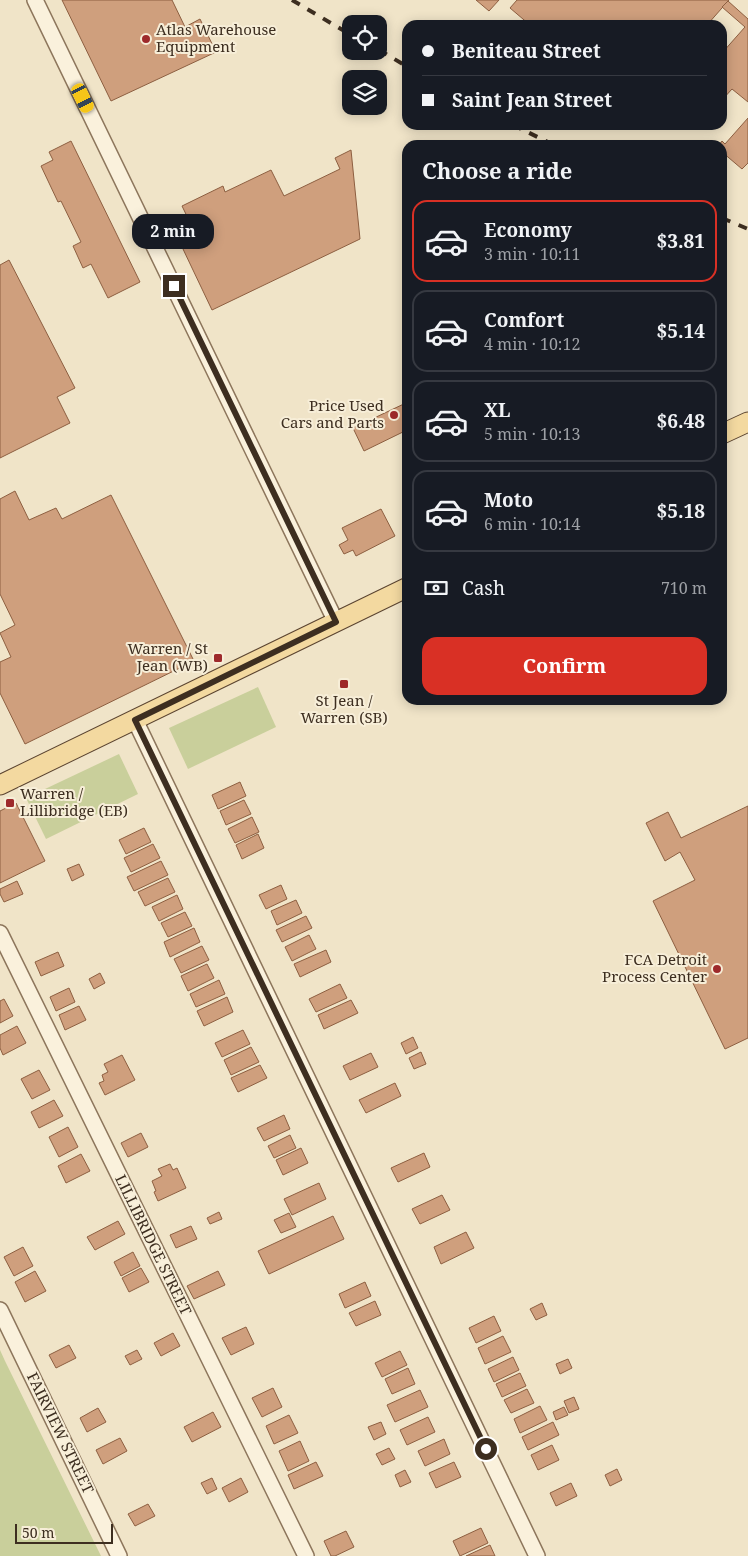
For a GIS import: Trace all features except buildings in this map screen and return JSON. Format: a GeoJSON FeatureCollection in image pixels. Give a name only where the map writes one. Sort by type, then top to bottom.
{"type":"FeatureCollection","features":[{"type":"Feature","properties":{"kind":"main road"},"geometry":{"type":"LineString","coordinates":[[727,432],[748,422]]}},
{"type":"Feature","properties":{"kind":"main road"},"geometry":{"type":"LineString","coordinates":[[0,785],[402,590]]}},
{"type":"Feature","properties":{"kind":"street"},"geometry":{"type":"LineString","coordinates":[[35,0],[336,622]]}},
{"type":"Feature","properties":{"kind":"street"},"geometry":{"type":"LineString","coordinates":[[135,720],[537,1556]]}},
{"type":"Feature","properties":{"kind":"street","name":"LILLIBRIDGE STREET"},"geometry":{"type":"LineString","coordinates":[[0,933],[306,1556]]}},
{"type":"Feature","properties":{"kind":"street","name":"FAIRVIEW STREET"},"geometry":{"type":"LineString","coordinates":[[0,1310],[119,1556]]}},
{"type":"Feature","properties":{"kind":"green space"},"geometry":{"type":"Polygon","coordinates":[[[258,687],[276,727],[188,769],[169,728],[258,687]]]}},
{"type":"Feature","properties":{"kind":"green space"},"geometry":{"type":"Polygon","coordinates":[[[119,754],[138,794],[46,839],[26,798],[119,754]]]}},
{"type":"Feature","properties":{"kind":"green space"},"geometry":{"type":"Polygon","coordinates":[[[0,1350],[5,1361],[101,1556],[0,1556],[0,1350]]]}},
{"type":"Feature","properties":{"kind":"railway"},"geometry":{"type":"LineString","coordinates":[[292,0],[342,30]]}},
{"type":"Feature","properties":{"kind":"railway"},"geometry":{"type":"LineString","coordinates":[[387,55],[402,63]]}},
{"type":"Feature","properties":{"kind":"railway"},"geometry":{"type":"LineString","coordinates":[[523,130],[544,140]]}},
{"type":"Feature","properties":{"kind":"railway"},"geometry":{"type":"LineString","coordinates":[[727,220],[748,229]]}},
{"type":"Feature","properties":{"kind":"place","name":"Atlas Warehouse Equipment"},"geometry":{"type":"Point","coordinates":[146,39]}},
{"type":"Feature","properties":{"kind":"place","name":"Price Used Cars and Parts"},"geometry":{"type":"Point","coordinates":[394,415]}},
{"type":"Feature","properties":{"kind":"place","name":"Warren / St Jean (WB)"},"geometry":{"type":"Point","coordinates":[218,658]}},
{"type":"Feature","properties":{"kind":"place","name":"St Jean / Warren (SB)"},"geometry":{"type":"Point","coordinates":[344,684]}},
{"type":"Feature","properties":{"kind":"place","name":"Warren / Lillibridge (EB)"},"geometry":{"type":"Point","coordinates":[10,803]}},
{"type":"Feature","properties":{"kind":"place","name":"FCA Detroit Process Center"},"geometry":{"type":"Point","coordinates":[717,969]}},
{"type":"Feature","properties":{"kind":"route"},"geometry":{"type":"LineString","coordinates":[[174,286],[336,622],[135,720],[486,1449]]}}]}
